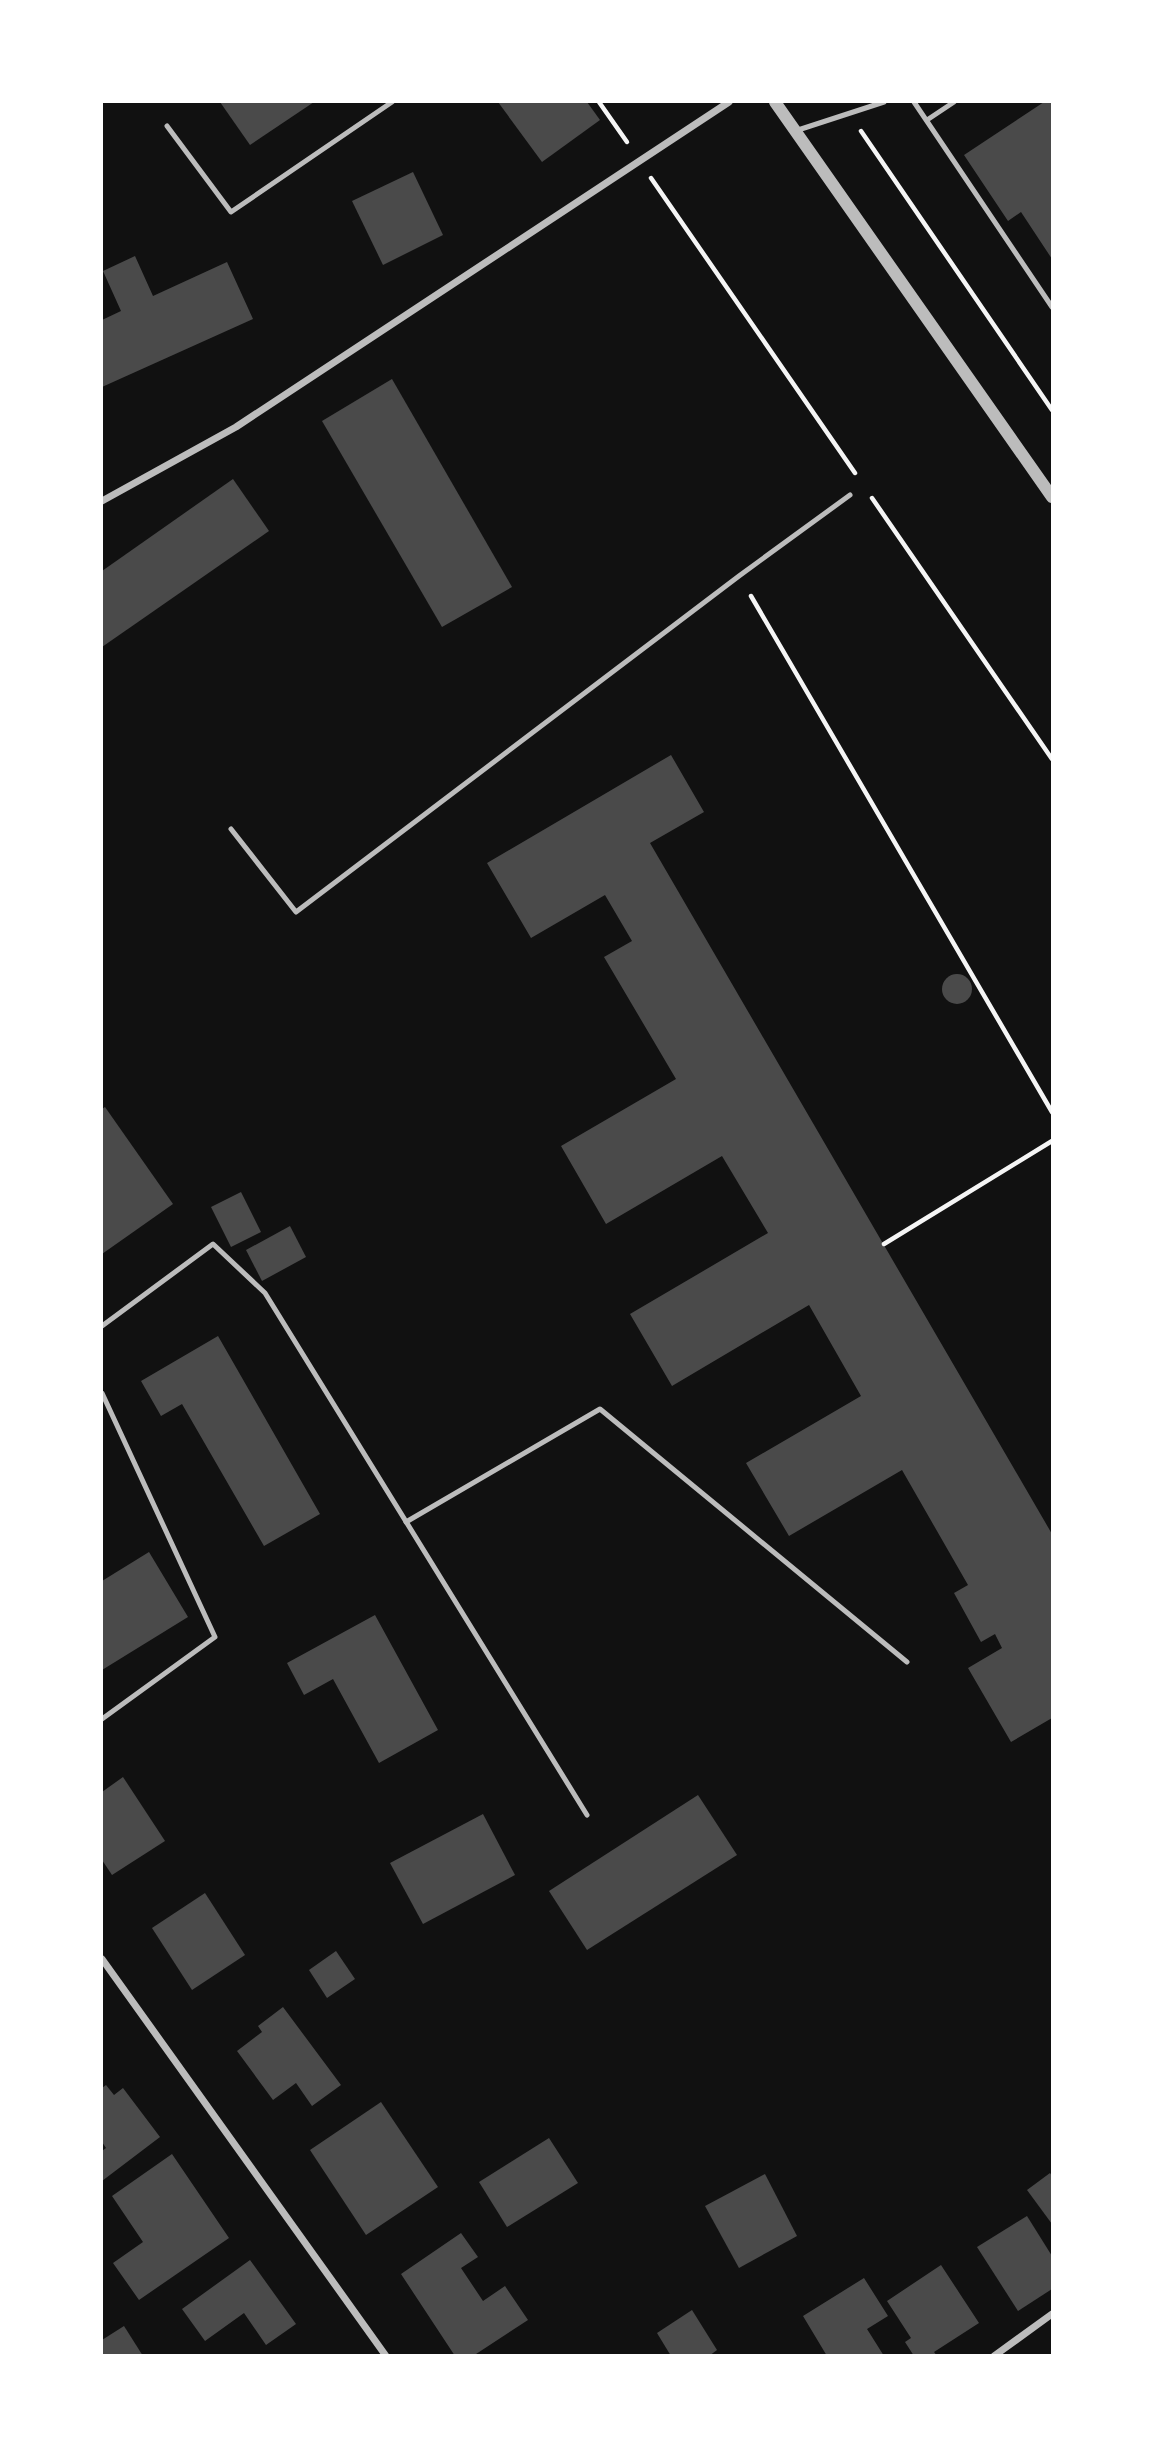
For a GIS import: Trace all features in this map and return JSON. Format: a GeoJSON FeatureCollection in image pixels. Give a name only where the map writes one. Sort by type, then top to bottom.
{"type":"FeatureCollection","features":[{"type":"Feature","properties":{"kind":"street"},"geometry":{"type":"LineString","coordinates":[[102,501],[236,427],[729,102]]}},
{"type":"Feature","properties":{"kind":"street"},"geometry":{"type":"LineString","coordinates":[[775,102],[1052,497]]}},
{"type":"Feature","properties":{"kind":"street"},"geometry":{"type":"LineString","coordinates":[[102,1959],[386,2356]]}},
{"type":"Feature","properties":{"kind":"street"},"geometry":{"type":"LineString","coordinates":[[994,2356],[1052,2314]]}},
{"type":"Feature","properties":{"kind":"lane"},"geometry":{"type":"LineString","coordinates":[[166,126],[231,212],[392,102]]}},
{"type":"Feature","properties":{"kind":"lane"},"geometry":{"type":"LineString","coordinates":[[795,131],[884,102]]}},
{"type":"Feature","properties":{"kind":"lane"},"geometry":{"type":"LineString","coordinates":[[914,102],[1052,307]]}},
{"type":"Feature","properties":{"kind":"lane"},"geometry":{"type":"LineString","coordinates":[[927,120],[954,102]]}},
{"type":"Feature","properties":{"kind":"lane"},"geometry":{"type":"LineString","coordinates":[[231,829],[296,912],[850,495]]}},
{"type":"Feature","properties":{"kind":"lane"},"geometry":{"type":"LineString","coordinates":[[102,1326],[213,1244],[265,1293],[587,1815]]}},
{"type":"Feature","properties":{"kind":"lane"},"geometry":{"type":"LineString","coordinates":[[102,1393],[215,1637],[102,1719]]}},
{"type":"Feature","properties":{"kind":"lane"},"geometry":{"type":"LineString","coordinates":[[407,1522],[600,1409],[907,1662]]}},
{"type":"Feature","properties":{"kind":"path"},"geometry":{"type":"LineString","coordinates":[[599,102],[862,483]]}},
{"type":"Feature","properties":{"kind":"path"},"geometry":{"type":"LineString","coordinates":[[849,114],[1052,410]]}},
{"type":"Feature","properties":{"kind":"path"},"geometry":{"type":"LineString","coordinates":[[870,495],[1052,759]]}},
{"type":"Feature","properties":{"kind":"path"},"geometry":{"type":"LineString","coordinates":[[739,576],[1052,1112]]}},
{"type":"Feature","properties":{"kind":"path"},"geometry":{"type":"LineString","coordinates":[[884,1244],[1052,1141]]}},
{"type":"Feature","properties":{"kind":"building"},"geometry":{"type":"Polygon","coordinates":[[[220,102],[314,102],[250,145],[220,102]]]}},
{"type":"Feature","properties":{"kind":"building"},"geometry":{"type":"Polygon","coordinates":[[[498,102],[587,102],[600,120],[542,162],[498,102]]]}},
{"type":"Feature","properties":{"kind":"building"},"geometry":{"type":"Polygon","coordinates":[[[1044,102],[1052,102],[1052,259],[1021,212],[1008,221],[964,155],[1044,102]]]}},
{"type":"Feature","properties":{"kind":"building"},"geometry":{"type":"Polygon","coordinates":[[[413,172],[443,235],[383,265],[352,201],[413,172]]]}},
{"type":"Feature","properties":{"kind":"building"},"geometry":{"type":"Polygon","coordinates":[[[135,256],[153,296],[227,262],[253,319],[102,387],[102,320],[121,311],[103,271],[135,256]]]}},
{"type":"Feature","properties":{"kind":"building"},"geometry":{"type":"Polygon","coordinates":[[[392,379],[512,587],[442,627],[322,421],[392,379]]]}},
{"type":"Feature","properties":{"kind":"building"},"geometry":{"type":"Polygon","coordinates":[[[233,479],[269,531],[102,647],[102,571],[233,479]]]}},
{"type":"Feature","properties":{"kind":"building"},"geometry":{"type":"Polygon","coordinates":[[[671,755],[704,812],[650,843],[1052,1534],[1052,1718],[1011,1742],[968,1668],[1002,1648],[995,1634],[981,1642],[954,1593],[968,1585],[902,1470],[789,1536],[746,1463],[861,1396],[809,1305],[672,1386],[630,1314],[768,1233],[722,1156],[606,1224],[561,1146],[676,1079],[604,957],[632,941],[605,895],[531,938],[487,863],[671,755]]]}},
{"type":"Feature","properties":{"kind":"building"},"geometry":{"type":"Polygon","coordinates":[[[957,974],[963,975],[971,983],[971,995],[963,1003],[957,1004],[951,1003],[943,995],[942,989],[943,983],[951,975],[957,974]]]}},
{"type":"Feature","properties":{"kind":"building"},"geometry":{"type":"Polygon","coordinates":[[[105,1107],[173,1204],[102,1254],[102,1109],[105,1107]]]}},
{"type":"Feature","properties":{"kind":"building"},"geometry":{"type":"Polygon","coordinates":[[[241,1192],[261,1232],[231,1247],[211,1207],[241,1192]]]}},
{"type":"Feature","properties":{"kind":"building"},"geometry":{"type":"Polygon","coordinates":[[[290,1226],[306,1257],[262,1281],[246,1250],[290,1226]]]}},
{"type":"Feature","properties":{"kind":"building"},"geometry":{"type":"Polygon","coordinates":[[[218,1336],[320,1514],[264,1546],[182,1404],[161,1416],[141,1381],[218,1336]]]}},
{"type":"Feature","properties":{"kind":"building"},"geometry":{"type":"Polygon","coordinates":[[[149,1552],[188,1617],[102,1670],[102,1581],[149,1552]]]}},
{"type":"Feature","properties":{"kind":"building"},"geometry":{"type":"Polygon","coordinates":[[[375,1615],[438,1730],[379,1763],[333,1679],[304,1695],[287,1663],[375,1615]]]}},
{"type":"Feature","properties":{"kind":"building"},"geometry":{"type":"Polygon","coordinates":[[[123,1777],[165,1841],[112,1875],[102,1860],[102,1792],[123,1777]]]}},
{"type":"Feature","properties":{"kind":"building"},"geometry":{"type":"Polygon","coordinates":[[[698,1795],[737,1855],[587,1950],[549,1891],[698,1795]]]}},
{"type":"Feature","properties":{"kind":"building"},"geometry":{"type":"Polygon","coordinates":[[[483,1814],[515,1875],[423,1924],[390,1863],[483,1814]]]}},
{"type":"Feature","properties":{"kind":"building"},"geometry":{"type":"Polygon","coordinates":[[[205,1893],[245,1955],[192,1990],[152,1928],[205,1893]]]}},
{"type":"Feature","properties":{"kind":"building"},"geometry":{"type":"Polygon","coordinates":[[[336,1951],[355,1979],[327,1998],[309,1970],[336,1951]]]}},
{"type":"Feature","properties":{"kind":"building"},"geometry":{"type":"Polygon","coordinates":[[[283,2007],[341,2085],[312,2106],[296,2083],[273,2100],[237,2051],[262,2032],[258,2026],[283,2007]]]}},
{"type":"Feature","properties":{"kind":"building"},"geometry":{"type":"Polygon","coordinates":[[[106,2085],[114,2095],[123,2088],[160,2137],[102,2181],[102,2151],[106,2148],[102,2142],[102,2088],[106,2085]]]}},
{"type":"Feature","properties":{"kind":"building"},"geometry":{"type":"Polygon","coordinates":[[[381,2102],[438,2187],[366,2235],[310,2150],[381,2102]]]}},
{"type":"Feature","properties":{"kind":"building"},"geometry":{"type":"Polygon","coordinates":[[[549,2138],[578,2183],[507,2227],[479,2182],[549,2138]]]}},
{"type":"Feature","properties":{"kind":"building"},"geometry":{"type":"Polygon","coordinates":[[[172,2154],[229,2238],[139,2300],[113,2263],[143,2242],[112,2196],[172,2154]]]}},
{"type":"Feature","properties":{"kind":"building"},"geometry":{"type":"Polygon","coordinates":[[[1050,2173],[1052,2176],[1052,2224],[1027,2190],[1050,2173]]]}},
{"type":"Feature","properties":{"kind":"building"},"geometry":{"type":"Polygon","coordinates":[[[765,2174],[797,2236],[739,2268],[705,2206],[765,2174]]]}},
{"type":"Feature","properties":{"kind":"building"},"geometry":{"type":"Polygon","coordinates":[[[1027,2216],[1052,2256],[1052,2289],[1018,2311],[977,2247],[1027,2216]]]}},
{"type":"Feature","properties":{"kind":"building"},"geometry":{"type":"Polygon","coordinates":[[[461,2233],[478,2257],[461,2268],[483,2301],[505,2286],[528,2320],[473,2356],[455,2356],[401,2274],[461,2233]]]}},
{"type":"Feature","properties":{"kind":"building"},"geometry":{"type":"Polygon","coordinates":[[[250,2260],[296,2324],[266,2345],[244,2313],[205,2341],[182,2309],[250,2260]]]}},
{"type":"Feature","properties":{"kind":"building"},"geometry":{"type":"Polygon","coordinates":[[[941,2265],[979,2323],[934,2352],[937,2356],[914,2356],[905,2342],[911,2338],[887,2301],[941,2265]]]}},
{"type":"Feature","properties":{"kind":"building"},"geometry":{"type":"Polygon","coordinates":[[[864,2278],[888,2316],[867,2329],[884,2356],[827,2356],[803,2316],[864,2278]]]}},
{"type":"Feature","properties":{"kind":"building"},"geometry":{"type":"Polygon","coordinates":[[[692,2310],[717,2350],[709,2356],[671,2356],[657,2333],[692,2310]]]}},
{"type":"Feature","properties":{"kind":"building"},"geometry":{"type":"Polygon","coordinates":[[[124,2326],[143,2356],[102,2356],[102,2340],[124,2326]]]}}]}
